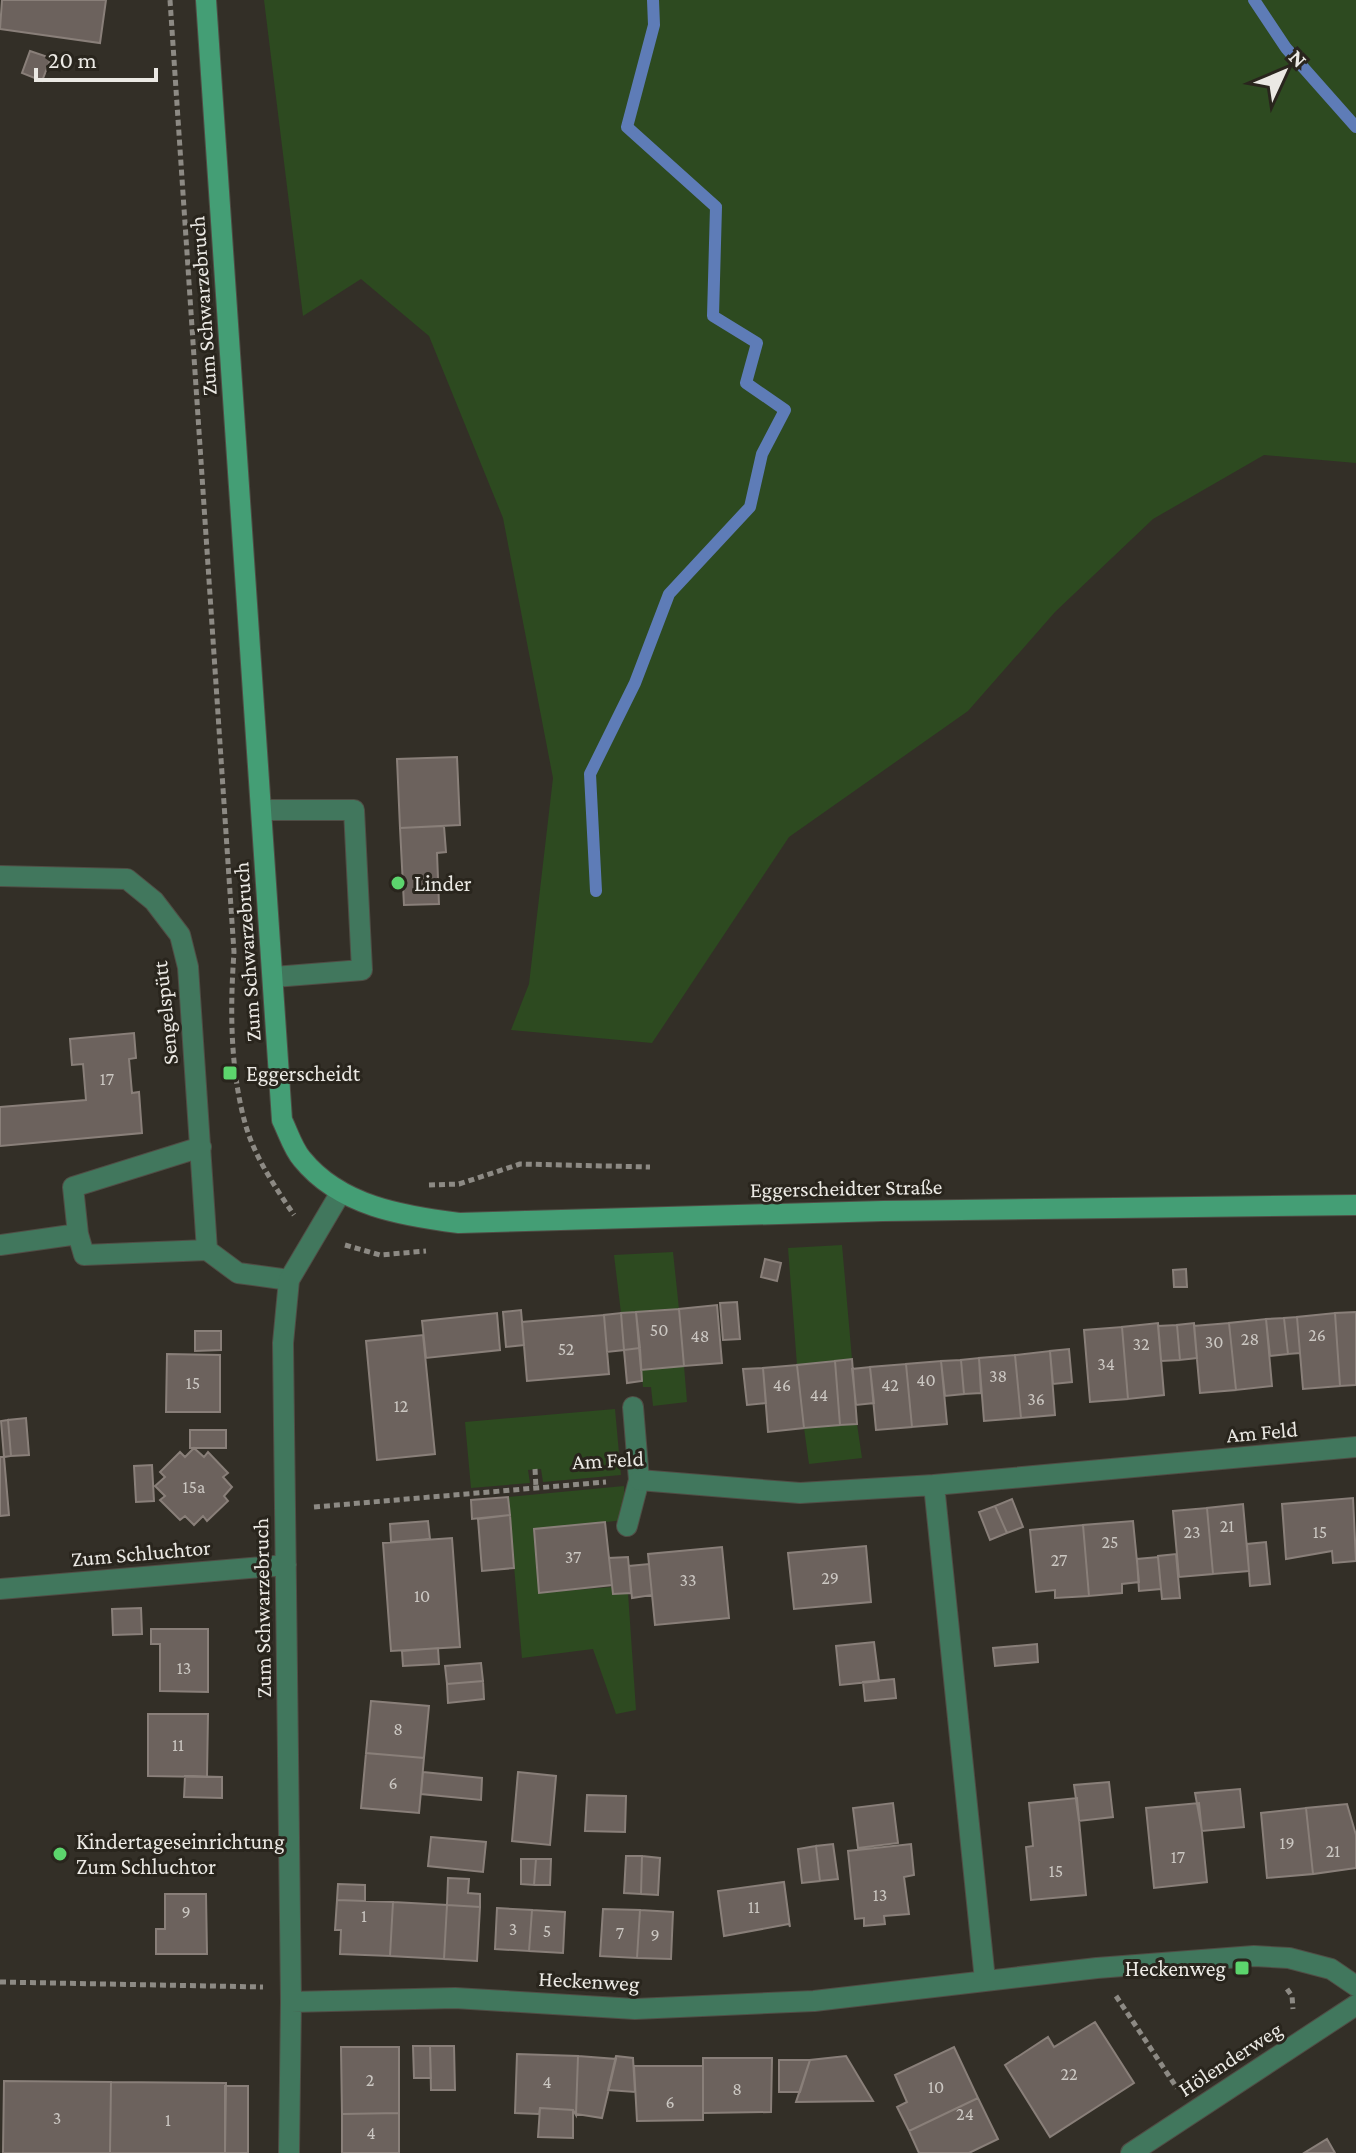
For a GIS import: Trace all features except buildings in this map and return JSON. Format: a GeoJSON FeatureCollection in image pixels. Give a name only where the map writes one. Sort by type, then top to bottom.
{"type":"FeatureCollection","features":[{"type":"Feature","properties":{"kind":"street","name":"Zum Schwarzebruch"},"geometry":{"type":"LineString","coordinates":[[206,0],[282,1120],[302,1159],[341,1192],[289,1280],[283,1343],[291,1995],[289,2153]]}},
{"type":"Feature","properties":{"kind":"street"},"geometry":{"type":"LineString","coordinates":[[262,810],[354,810],[362,970],[274,977]]}},
{"type":"Feature","properties":{"kind":"street","name":"Sengelspütt"},"geometry":{"type":"LineString","coordinates":[[0,876],[127,879],[163,912],[180,935],[188,967],[207,1250]]}},
{"type":"Feature","properties":{"kind":"street"},"geometry":{"type":"LineString","coordinates":[[201,1147],[73,1187],[78,1234],[84,1255],[207,1250],[238,1273],[289,1280]]}},
{"type":"Feature","properties":{"kind":"street","name":"Eggerscheidter Straße"},"geometry":{"type":"LineString","coordinates":[[341,1192],[399,1216],[459,1223],[868,1211],[1356,1205]]}},
{"type":"Feature","properties":{"kind":"street"},"geometry":{"type":"LineString","coordinates":[[0,1245],[78,1234]]}},
{"type":"Feature","properties":{"kind":"street"},"geometry":{"type":"LineString","coordinates":[[627,1526],[639,1480],[633,1407]]}},
{"type":"Feature","properties":{"kind":"street","name":"Am Feld"},"geometry":{"type":"LineString","coordinates":[[639,1480],[800,1493],[934,1485],[1356,1447]]}},
{"type":"Feature","properties":{"kind":"street"},"geometry":{"type":"LineString","coordinates":[[934,1485],[985,1980]]}},
{"type":"Feature","properties":{"kind":"street","name":"Zum Schluchtor"},"geometry":{"type":"LineString","coordinates":[[0,1589],[286,1565]]}},
{"type":"Feature","properties":{"kind":"street","name":"Heckenweg"},"geometry":{"type":"LineString","coordinates":[[291,1995],[455,1998],[635,2009],[814,2001],[1097,1968],[1254,1956],[1289,1958],[1331,1969],[1356,1986]]}},
{"type":"Feature","properties":{"kind":"street","name":"Hölenderweg"},"geometry":{"type":"LineString","coordinates":[[1131,2153],[1356,2005]]}},
{"type":"Feature","properties":{"kind":"path"},"geometry":{"type":"LineString","coordinates":[[424,1185],[459,1184],[520,1164],[650,1167]]}},
{"type":"Feature","properties":{"kind":"path"},"geometry":{"type":"LineString","coordinates":[[313,1235],[380,1255],[411,1253]]}},
{"type":"Feature","properties":{"kind":"path"},"geometry":{"type":"LineString","coordinates":[[535,1469],[536,1488]]}},
{"type":"Feature","properties":{"kind":"path","name":"Am Feld"},"geometry":{"type":"LineString","coordinates":[[285,1509],[639,1480]]}},
{"type":"Feature","properties":{"kind":"path"},"geometry":{"type":"LineString","coordinates":[[1254,1956],[1275,1974],[1292,1996],[1293,2027],[1283,2053]]}},
{"type":"Feature","properties":{"kind":"path"},"geometry":{"type":"LineString","coordinates":[[1097,1968],[1193,2112]]}},
{"type":"Feature","properties":{"kind":"path"},"geometry":{"type":"LineString","coordinates":[[0,1982],[291,1995]]}},
{"type":"Feature","properties":{"kind":"green space"},"geometry":{"type":"Polygon","coordinates":[[[264,0],[1356,0],[1356,463],[1264,455],[1153,519],[1055,612],[968,711],[789,837],[652,1043],[511,1030],[529,984],[553,778],[503,518],[429,336],[361,279],[303,316],[264,0]]]}},
{"type":"Feature","properties":{"kind":"green space"},"geometry":{"type":"Polygon","coordinates":[[[842,1245],[852,1359],[797,1365],[788,1248],[842,1245]]]}},
{"type":"Feature","properties":{"kind":"green space"},"geometry":{"type":"Polygon","coordinates":[[[673,1252],[679,1309],[621,1313],[614,1255],[673,1252]]]}},
{"type":"Feature","properties":{"kind":"green space"},"geometry":{"type":"Polygon","coordinates":[[[684,1366],[687,1402],[653,1406],[651,1387],[643,1387],[641,1370],[684,1366]]]}},
{"type":"Feature","properties":{"kind":"green space"},"geometry":{"type":"Polygon","coordinates":[[[615,1409],[621,1475],[543,1482],[541,1469],[528,1470],[530,1483],[471,1488],[465,1422],[615,1409]]]}},
{"type":"Feature","properties":{"kind":"green space"},"geometry":{"type":"Polygon","coordinates":[[[857,1424],[862,1458],[809,1464],[804,1428],[857,1424]]]}},
{"type":"Feature","properties":{"kind":"green space"},"geometry":{"type":"Polygon","coordinates":[[[624,1486],[626,1520],[533,1529],[539,1593],[612,1587],[628,1593],[636,1710],[616,1714],[593,1649],[522,1658],[508,1497],[624,1486]]]}},
{"type":"Feature","properties":{"kind":"waterway"},"geometry":{"type":"LineString","coordinates":[[596,891],[590,774],[635,683],[669,594],[750,507],[762,454],[785,410],[746,383],[757,343],[713,316],[716,207],[627,127],[654,25],[653,0]]}},
{"type":"Feature","properties":{"kind":"waterway"},"geometry":{"type":"LineString","coordinates":[[1254,0],[1286,48],[1356,127]]}},
{"type":"Feature","properties":{"kind":"place","name":"Linder"},"geometry":{"type":"Point","coordinates":[398,883]}},
{"type":"Feature","properties":{"kind":"place","name":"Eggerscheidt"},"geometry":{"type":"Point","coordinates":[230,1073]}},
{"type":"Feature","properties":{"kind":"place","name":"Kindertageseinrichtung Zum Schluchtor"},"geometry":{"type":"Point","coordinates":[60,1854]}},
{"type":"Feature","properties":{"kind":"place","name":"Heckenweg"},"geometry":{"type":"Point","coordinates":[1242,1968]}}]}
